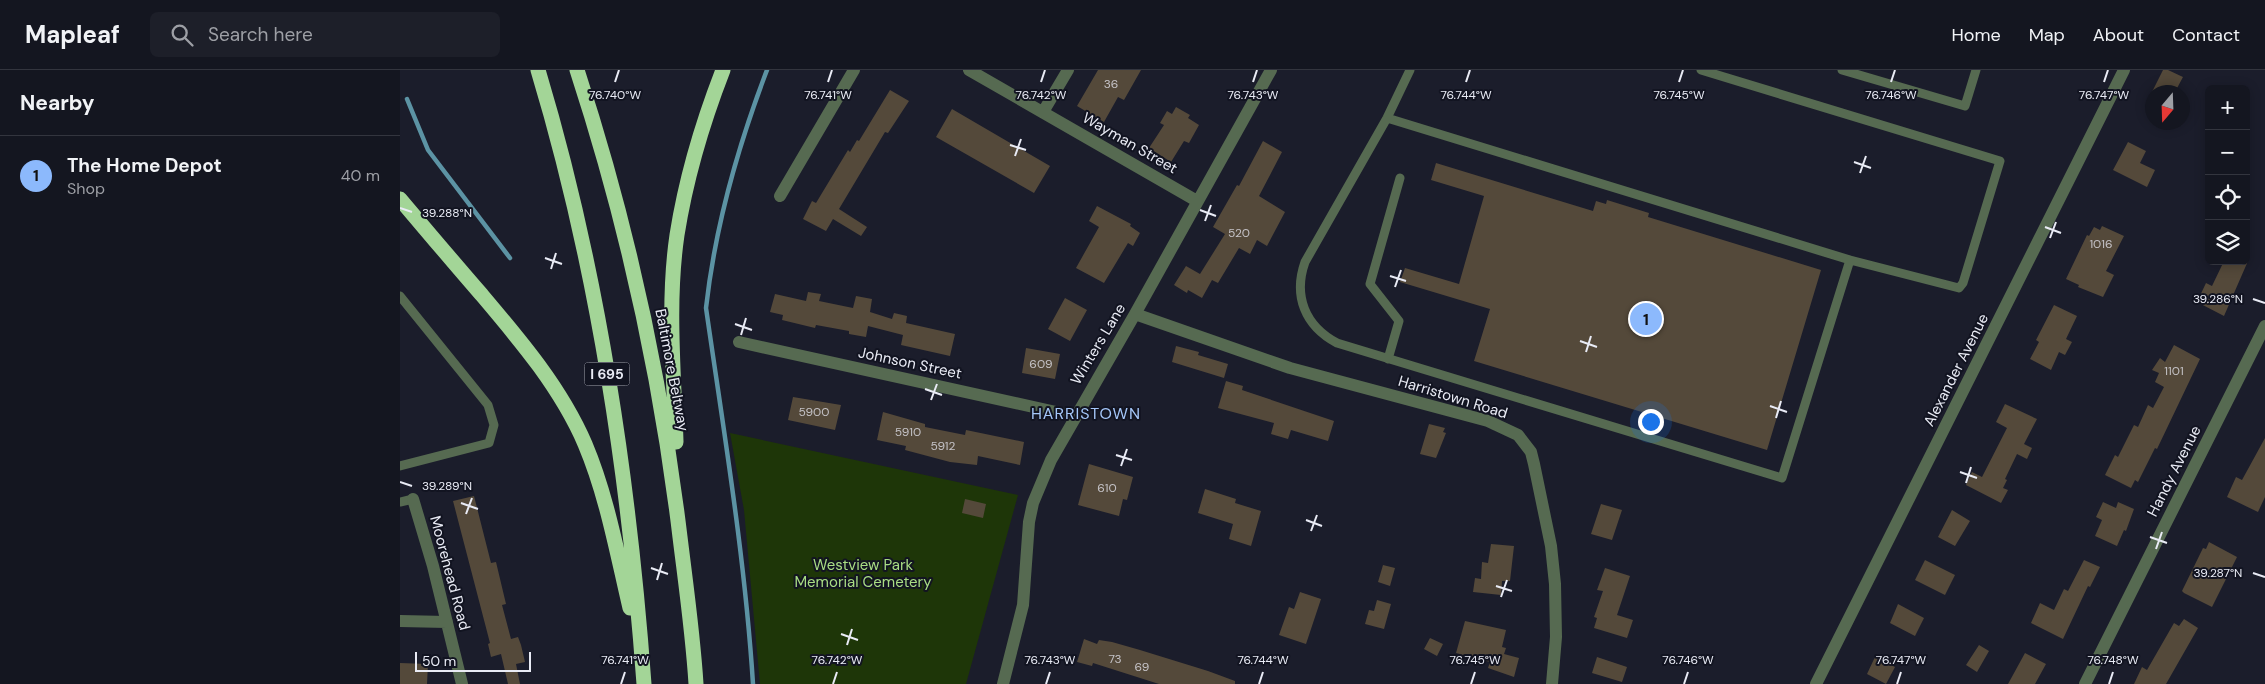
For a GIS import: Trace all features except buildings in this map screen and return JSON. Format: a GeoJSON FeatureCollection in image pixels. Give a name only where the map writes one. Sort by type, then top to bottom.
{"type":"FeatureCollection","features":[{"type":"Feature","properties":{"kind":"highway","name":"I 695"},"geometry":{"type":"LineString","coordinates":[[538,70],[557,132],[578,216],[599,328],[630,521],[644,684]]}},
{"type":"Feature","properties":{"kind":"highway","name":"Baltimore Beltway"},"geometry":{"type":"LineString","coordinates":[[576,70],[617,203],[646,321],[666,430],[678,516],[690,611],[696,684]]}},
{"type":"Feature","properties":{"kind":"highway"},"geometry":{"type":"LineString","coordinates":[[678,516],[673,324],[673,278],[677,236],[695,152],[723,70]]}},
{"type":"Feature","properties":{"kind":"highway"},"geometry":{"type":"LineString","coordinates":[[400,199],[535,360],[560,398],[584,443],[597,477],[614,538],[642,664]]}},
{"type":"Feature","properties":{"kind":"street"},"geometry":{"type":"LineString","coordinates":[[780,196],[854,70]]}},
{"type":"Feature","properties":{"kind":"street","name":"Wayman Street"},"geometry":{"type":"LineString","coordinates":[[968,70],[1197,201]]}},
{"type":"Feature","properties":{"kind":"street"},"geometry":{"type":"LineString","coordinates":[[1043,112],[1068,70]]}},
{"type":"Feature","properties":{"kind":"street","name":"Winters Lane"},"geometry":{"type":"LineString","coordinates":[[1003,684],[1023,605],[1026,542],[1033,504],[1051,460],[1074,416],[1135,314],[1271,70]]}},
{"type":"Feature","properties":{"kind":"street","name":"Alexander Avenue"},"geometry":{"type":"LineString","coordinates":[[1816,684],[2124,70]]}},
{"type":"Feature","properties":{"kind":"street","name":"Harristown Road"},"geometry":{"type":"LineString","coordinates":[[1135,314],[1290,368],[1488,422],[1518,435],[1531,452],[1551,546],[1555,584],[1556,628],[1552,684]]}},
{"type":"Feature","properties":{"kind":"street","name":"Handy Avenue"},"geometry":{"type":"LineString","coordinates":[[2085,684],[2265,326]]}},
{"type":"Feature","properties":{"kind":"street","name":"Johnson Street"},"geometry":{"type":"LineString","coordinates":[[739,342],[1074,416]]}},
{"type":"Feature","properties":{"kind":"street","name":"Moorehead Road"},"geometry":{"type":"LineString","coordinates":[[413,499],[462,684]]}},
{"type":"Feature","properties":{"kind":"street"},"geometry":{"type":"LineString","coordinates":[[400,621],[447,622]]}},
{"type":"Feature","properties":{"kind":"lane"},"geometry":{"type":"LineString","coordinates":[[1410,70],[1386,118],[1305,262],[1300,275],[1299,290],[1309,319],[1327,338],[1336,343],[1782,478],[1850,260]]}},
{"type":"Feature","properties":{"kind":"lane"},"geometry":{"type":"LineString","coordinates":[[1386,118],[1850,260],[1959,288],[1963,283],[2000,161],[1701,70]]}},
{"type":"Feature","properties":{"kind":"lane"},"geometry":{"type":"LineString","coordinates":[[1842,70],[1965,106],[1976,70]]}},
{"type":"Feature","properties":{"kind":"lane"},"geometry":{"type":"LineString","coordinates":[[1388,359],[1399,321],[1370,284],[1400,178]]}},
{"type":"Feature","properties":{"kind":"lane"},"geometry":{"type":"LineString","coordinates":[[400,296],[488,406],[494,425],[489,443],[400,466]]}},
{"type":"Feature","properties":{"kind":"lane"},"geometry":{"type":"LineString","coordinates":[[400,502],[413,499]]}},
{"type":"Feature","properties":{"kind":"green space","name":"Westview Park Memorial Cemetery"},"geometry":{"type":"Polygon","coordinates":[[[730,433],[1018,495],[966,684],[760,684],[744,510],[730,433]]]}},
{"type":"Feature","properties":{"kind":"waterway"},"geometry":{"type":"LineString","coordinates":[[753,684],[745,590],[706,308],[715,247],[729,187],[746,128],[767,70]]}},
{"type":"Feature","properties":{"kind":"waterway"},"geometry":{"type":"LineString","coordinates":[[407,99],[428,150],[510,258]]}},
{"type":"Feature","properties":{"kind":"place","name":"The Home Depot"},"geometry":{"type":"Point","coordinates":[1646,319]}},
{"type":"Feature","properties":{"kind":"district","name":"HARRISTOWN"},"geometry":{"type":"Point","coordinates":[1086,413]}}]}
